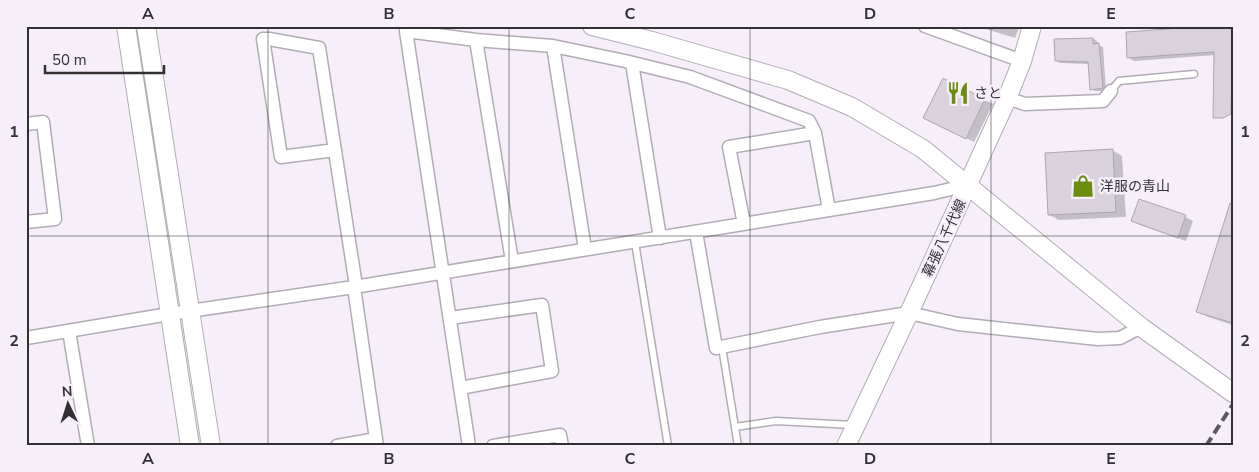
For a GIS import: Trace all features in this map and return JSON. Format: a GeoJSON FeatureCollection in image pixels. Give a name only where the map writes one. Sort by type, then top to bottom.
{"type":"FeatureCollection","features":[{"type":"Feature","properties":{"kind":"street"},"geometry":{"type":"LineString","coordinates":[[126,26],[190,446]]}},
{"type":"Feature","properties":{"kind":"street"},"geometry":{"type":"LineString","coordinates":[[146,26],[211,446]]}},
{"type":"Feature","properties":{"kind":"street"},"geometry":{"type":"LineString","coordinates":[[592,26],[720,59],[788,80],[852,107],[923,150],[1141,327],[1233,393]]}},
{"type":"Feature","properties":{"kind":"street"},"geometry":{"type":"LineString","coordinates":[[925,26],[1022,61]]}},
{"type":"Feature","properties":{"kind":"street","name":"幕張八千代線"},"geometry":{"type":"LineString","coordinates":[[846,446],[1008,98],[1022,61],[1032,26]]}},
{"type":"Feature","properties":{"kind":"street"},"geometry":{"type":"LineString","coordinates":[[469,446],[406,31],[476,40],[553,46],[632,63],[690,77],[809,121],[815,133],[829,210]]}},
{"type":"Feature","properties":{"kind":"street"},"geometry":{"type":"LineString","coordinates":[[335,150],[281,157],[264,39],[269,38],[319,48],[335,150],[377,442],[337,446]]}},
{"type":"Feature","properties":{"kind":"street"},"geometry":{"type":"LineString","coordinates":[[476,40],[512,261]]}},
{"type":"Feature","properties":{"kind":"street"},"geometry":{"type":"LineString","coordinates":[[553,46],[585,249]]}},
{"type":"Feature","properties":{"kind":"street"},"geometry":{"type":"LineString","coordinates":[[632,63],[660,238]]}},
{"type":"Feature","properties":{"kind":"street"},"geometry":{"type":"LineString","coordinates":[[1008,98],[1025,104],[1103,101],[1111,91]]}},
{"type":"Feature","properties":{"kind":"street"},"geometry":{"type":"LineString","coordinates":[[26,124],[43,122],[55,218],[26,222]]}},
{"type":"Feature","properties":{"kind":"street"},"geometry":{"type":"LineString","coordinates":[[744,224],[729,147],[815,133]]}},
{"type":"Feature","properties":{"kind":"street"},"geometry":{"type":"LineString","coordinates":[[26,338],[190,310],[636,242],[934,193],[968,185]]}},
{"type":"Feature","properties":{"kind":"street"},"geometry":{"type":"LineString","coordinates":[[696,232],[716,348],[820,327],[909,313],[958,324],[1098,339],[1120,338],[1141,327]]}},
{"type":"Feature","properties":{"kind":"street"},"geometry":{"type":"LineString","coordinates":[[450,318],[542,305],[552,371],[460,388]]}},
{"type":"Feature","properties":{"kind":"street"},"geometry":{"type":"LineString","coordinates":[[69,331],[88,446]]}},
{"type":"Feature","properties":{"kind":"street"},"geometry":{"type":"LineString","coordinates":[[493,446],[560,435],[562,446]]}},
{"type":"Feature","properties":{"kind":"lane"},"geometry":{"type":"LineString","coordinates":[[1111,91],[1119,80],[1194,74]]}},
{"type":"Feature","properties":{"kind":"lane"},"geometry":{"type":"LineString","coordinates":[[636,242],[668,446]]}},
{"type":"Feature","properties":{"kind":"lane"},"geometry":{"type":"LineString","coordinates":[[722,347],[738,446]]}},
{"type":"Feature","properties":{"kind":"lane"},"geometry":{"type":"LineString","coordinates":[[735,427],[776,421],[855,425]]}},
{"type":"Feature","properties":{"kind":"building"},"geometry":{"type":"Polygon","coordinates":[[[1233,26],[1231,114],[1223,118],[1213,118],[1214,52],[1127,58],[1126,32],[1233,26]]]}},
{"type":"Feature","properties":{"kind":"building"},"geometry":{"type":"Polygon","coordinates":[[[1093,38],[1093,44],[1099,43],[1103,88],[1090,90],[1088,62],[1055,61],[1054,39],[1093,38]]]}},
{"type":"Feature","properties":{"kind":"building"},"geometry":{"type":"Polygon","coordinates":[[[943,78],[985,99],[966,139],[923,118],[943,78]]]}},
{"type":"Feature","properties":{"kind":"building"},"geometry":{"type":"Polygon","coordinates":[[[1113,149],[1116,212],[1048,215],[1045,153],[1113,149]]]}},
{"type":"Feature","properties":{"kind":"building"},"geometry":{"type":"Polygon","coordinates":[[[1139,199],[1186,215],[1178,238],[1131,221],[1139,199]]]}},
{"type":"Feature","properties":{"kind":"building"},"geometry":{"type":"Polygon","coordinates":[[[1230,203],[1233,204],[1233,323],[1196,312],[1230,203]]]}},
{"type":"Feature","properties":{"kind":"railway"},"geometry":{"type":"LineString","coordinates":[[1206,446],[1233,404]]}},
{"type":"Feature","properties":{"kind":"place","name":"さと"},"geometry":{"type":"Point","coordinates":[958,93]}},
{"type":"Feature","properties":{"kind":"place","name":"洋服の青山"},"geometry":{"type":"Point","coordinates":[1083,186]}}]}
